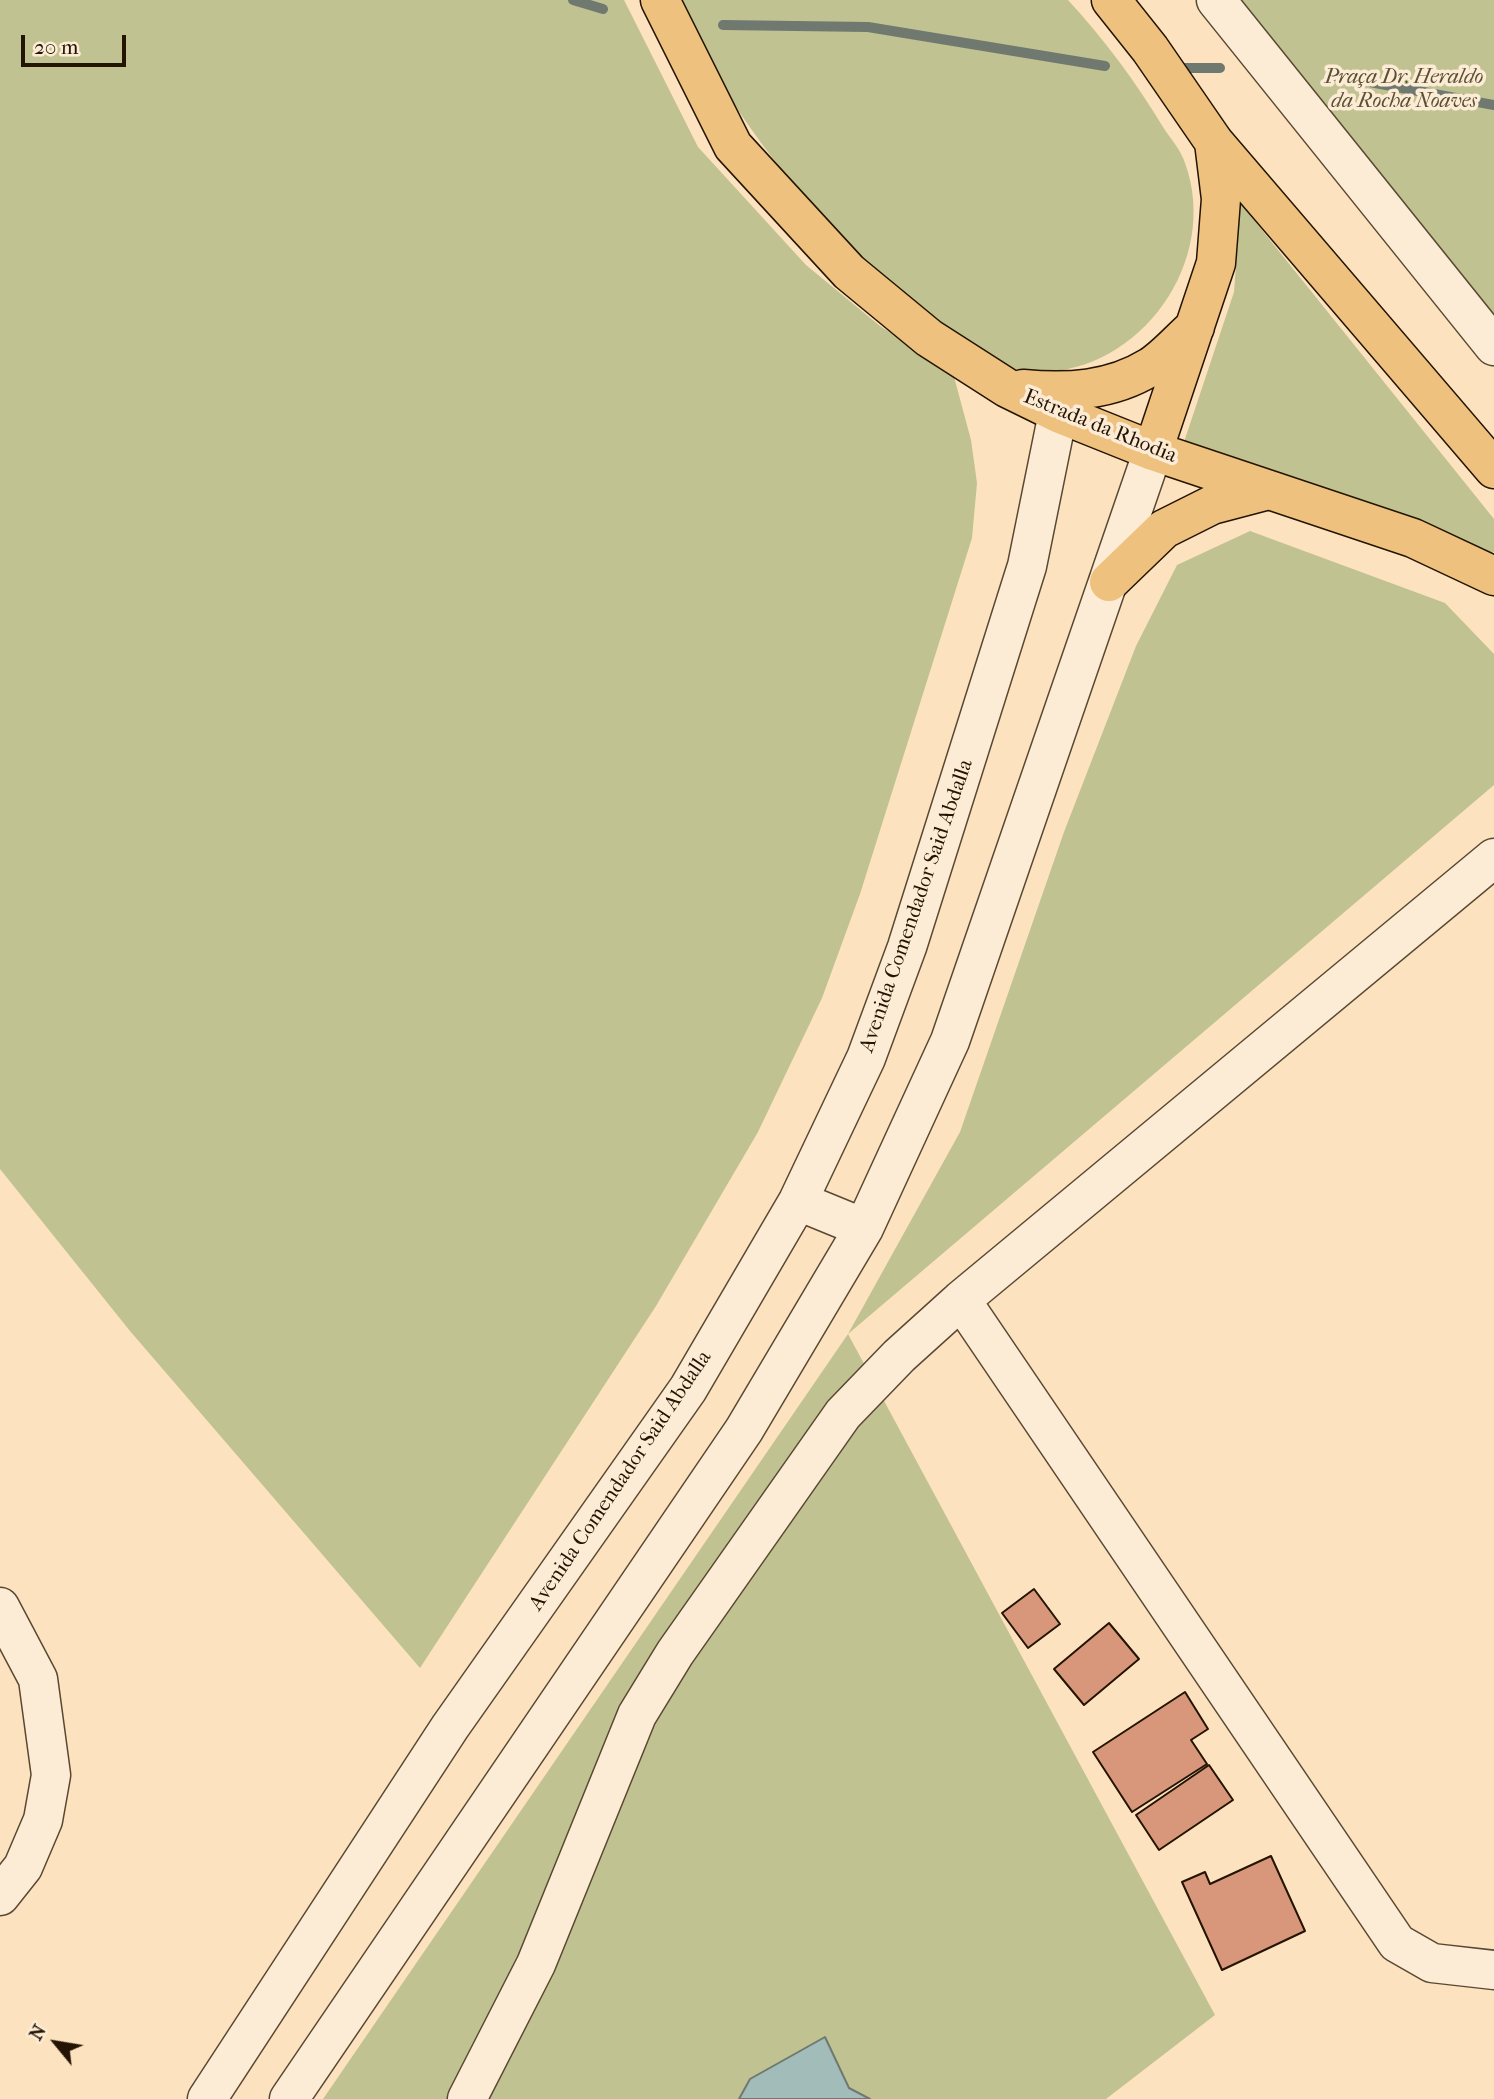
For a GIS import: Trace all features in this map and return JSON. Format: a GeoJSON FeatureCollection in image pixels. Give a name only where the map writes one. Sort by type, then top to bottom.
{"type":"FeatureCollection","features":[{"type":"Feature","properties":{"kind":"main road","name":"Estrada da Rhodia"},"geometry":{"type":"LineString","coordinates":[[660,0],[733,146],[849,272],[929,338],[1007,388],[1058,413],[1153,451],[1413,538],[1494,576]]}},
{"type":"Feature","properties":{"kind":"main road"},"geometry":{"type":"LineString","coordinates":[[1111,0],[1150,49],[1214,142],[1494,468]]}},
{"type":"Feature","properties":{"kind":"main road"},"geometry":{"type":"LineString","coordinates":[[1133,0],[1150,49]]}},
{"type":"Feature","properties":{"kind":"main road"},"geometry":{"type":"LineString","coordinates":[[1153,451],[1216,263],[1221,199],[1214,142]]}},
{"type":"Feature","properties":{"kind":"main road"},"geometry":{"type":"LineString","coordinates":[[1007,388],[1062,393],[1110,385],[1151,367],[1197,325]]}},
{"type":"Feature","properties":{"kind":"main road"},"geometry":{"type":"LineString","coordinates":[[1109,582],[1164,529],[1212,505],[1269,490]]}},
{"type":"Feature","properties":{"kind":"street"},"geometry":{"type":"LineString","coordinates":[[1216,0],[1494,346]]}},
{"type":"Feature","properties":{"kind":"street","name":"Avenida Comendador Said Abdalla"},"geometry":{"type":"LineString","coordinates":[[208,2096],[450,1727],[688,1389],[798,1201],[866,1058],[907,947],[1027,566],[1058,413]]}},
{"type":"Feature","properties":{"kind":"street"},"geometry":{"type":"LineString","coordinates":[[289,2099],[744,1430],[864,1228],[950,1041],[1153,451]]}},
{"type":"Feature","properties":{"kind":"street"},"geometry":{"type":"LineString","coordinates":[[467,2099],[536,1964],[637,1715],[675,1653],[843,1414],[899,1356],[961,1300],[1494,858]]}},
{"type":"Feature","properties":{"kind":"street"},"geometry":{"type":"LineString","coordinates":[[798,1201],[864,1228]]}},
{"type":"Feature","properties":{"kind":"street"},"geometry":{"type":"LineString","coordinates":[[961,1300],[1398,1943],[1432,1964],[1494,1970]]}},
{"type":"Feature","properties":{"kind":"street"},"geometry":{"type":"LineString","coordinates":[[0,1607],[10,1644],[37,1679],[51,1774],[43,1820],[23,1867],[0,1896]]}},
{"type":"Feature","properties":{"kind":"green space"},"geometry":{"type":"Polygon","coordinates":[[[0,0],[624,0],[698,147],[806,265],[880,326],[953,373],[971,440],[977,483],[972,538],[860,894],[822,998],[758,1132],[656,1306],[420,1668],[130,1331],[0,1169],[0,0]]]}},
{"type":"Feature","properties":{"kind":"green space"},"geometry":{"type":"Polygon","coordinates":[[[677,0],[1068,0],[1119,61],[1185,163],[1193,205],[1190,246],[1176,284],[1152,318],[1122,346],[1086,364],[1045,372],[995,364],[910,300],[824,219],[749,126],[727,93],[677,0]]]}},
{"type":"Feature","properties":{"kind":"green space","name":"Praça Dr. Heraldo da Rocha Noaves"},"geometry":{"type":"Polygon","coordinates":[[[1216,0],[1494,0],[1494,346],[1216,0]]]}},
{"type":"Feature","properties":{"kind":"green space"},"geometry":{"type":"Polygon","coordinates":[[[1233,194],[1494,519],[1494,552],[1475,551],[1184,442],[1234,292],[1238,240],[1233,194]]]}},
{"type":"Feature","properties":{"kind":"green space"},"geometry":{"type":"Polygon","coordinates":[[[1250,531],[1445,603],[1494,654],[1494,785],[848,1334],[960,1132],[1064,832],[1136,646],[1177,565],[1250,531]]]}},
{"type":"Feature","properties":{"kind":"green space"},"geometry":{"type":"Polygon","coordinates":[[[848,1334],[1215,2015],[1106,2099],[870,2099],[849,2088],[750,2079],[739,2099],[323,2099],[848,1334]]]}},
{"type":"Feature","properties":{"kind":"water"},"geometry":{"type":"Polygon","coordinates":[[[825,2037],[849,2088],[870,2099],[739,2099],[750,2079],[825,2037]]]}},
{"type":"Feature","properties":{"kind":"building"},"geometry":{"type":"Polygon","coordinates":[[[1034,1589],[1060,1624],[1028,1648],[1002,1613],[1034,1589]]]}},
{"type":"Feature","properties":{"kind":"building"},"geometry":{"type":"Polygon","coordinates":[[[1109,1623],[1139,1659],[1084,1705],[1054,1669],[1109,1623]]]}},
{"type":"Feature","properties":{"kind":"building"},"geometry":{"type":"Polygon","coordinates":[[[1185,1692],[1208,1729],[1191,1740],[1207,1764],[1132,1812],[1093,1752],[1185,1692]]]}},
{"type":"Feature","properties":{"kind":"building"},"geometry":{"type":"Polygon","coordinates":[[[1209,1765],[1233,1800],[1159,1850],[1136,1815],[1209,1765]]]}},
{"type":"Feature","properties":{"kind":"building"},"geometry":{"type":"Polygon","coordinates":[[[1271,1856],[1305,1931],[1222,1970],[1182,1882],[1205,1872],[1210,1884],[1271,1856]]]}},
{"type":"Feature","properties":{"kind":"waterway"},"geometry":{"type":"LineString","coordinates":[[573,0],[603,9]]}},
{"type":"Feature","properties":{"kind":"waterway"},"geometry":{"type":"LineString","coordinates":[[723,25],[868,27],[1105,66]]}},
{"type":"Feature","properties":{"kind":"waterway"},"geometry":{"type":"LineString","coordinates":[[1180,68],[1220,68]]}},
{"type":"Feature","properties":{"kind":"waterway"},"geometry":{"type":"LineString","coordinates":[[1332,75],[1494,105]]}}]}
